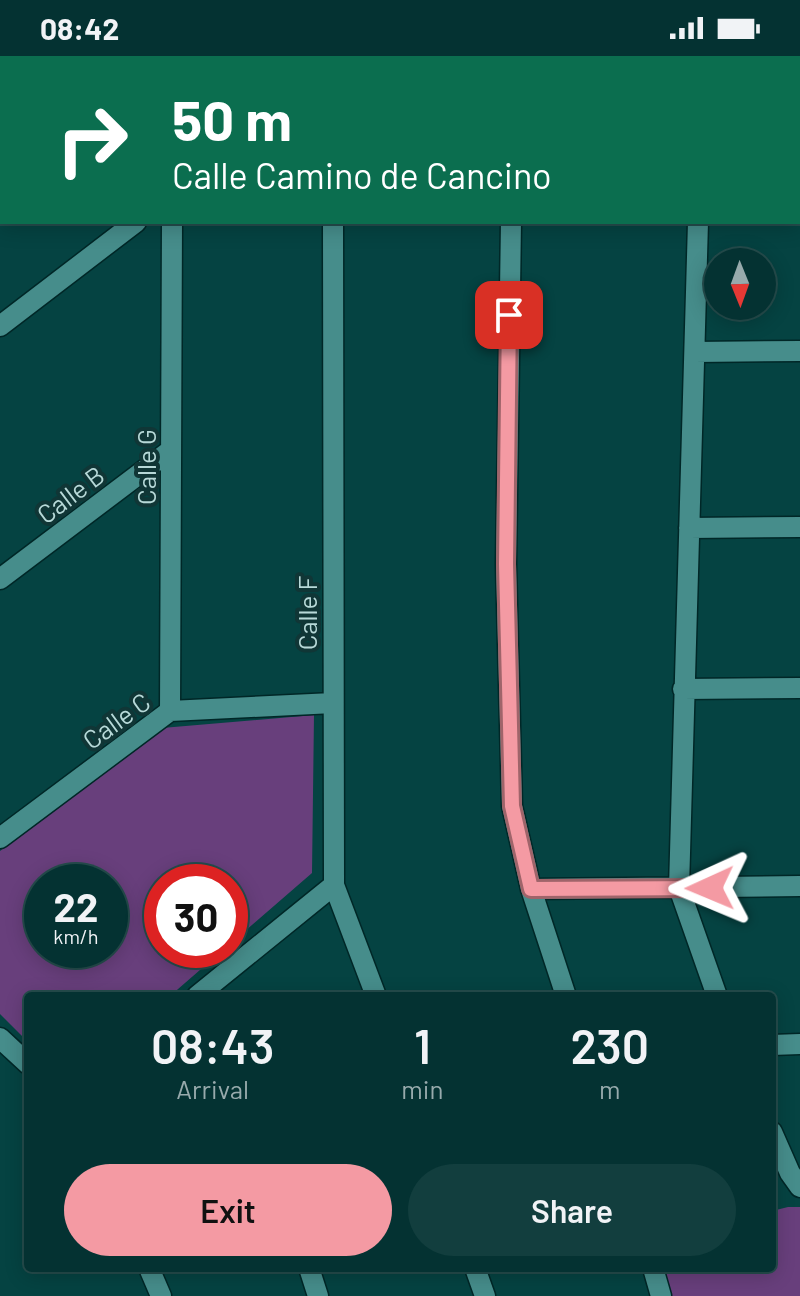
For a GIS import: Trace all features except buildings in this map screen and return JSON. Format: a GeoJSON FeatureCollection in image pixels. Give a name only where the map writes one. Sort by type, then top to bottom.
{"type":"FeatureCollection","features":[{"type":"Feature","properties":{"kind":"street"},"geometry":{"type":"LineString","coordinates":[[0,326],[133,224]]}},
{"type":"Feature","properties":{"kind":"street","name":"Calle G"},"geometry":{"type":"LineString","coordinates":[[170,711],[172,224]]}},
{"type":"Feature","properties":{"kind":"street","name":"Calle F"},"geometry":{"type":"LineString","coordinates":[[333,224],[334,885],[374,992]]}},
{"type":"Feature","properties":{"kind":"street"},"geometry":{"type":"LineString","coordinates":[[511,224],[506,564],[512,806],[531,889],[565,992]]}},
{"type":"Feature","properties":{"kind":"street"},"geometry":{"type":"LineString","coordinates":[[698,224],[679,888],[716,992]]}},
{"type":"Feature","properties":{"kind":"street"},"geometry":{"type":"LineString","coordinates":[[695,352],[800,351]]}},
{"type":"Feature","properties":{"kind":"street","name":"Calle B"},"geometry":{"type":"LineString","coordinates":[[0,579],[171,450]]}},
{"type":"Feature","properties":{"kind":"street"},"geometry":{"type":"LineString","coordinates":[[689,528],[800,527]]}},
{"type":"Feature","properties":{"kind":"street"},"geometry":{"type":"LineString","coordinates":[[683,689],[800,688]]}},
{"type":"Feature","properties":{"kind":"street","name":"Calle C"},"geometry":{"type":"LineString","coordinates":[[0,838],[170,711],[333,703]]}},
{"type":"Feature","properties":{"kind":"street"},"geometry":{"type":"LineString","coordinates":[[208,992],[334,885]]}},
{"type":"Feature","properties":{"kind":"street"},"geometry":{"type":"LineString","coordinates":[[531,889],[800,886]]}},
{"type":"Feature","properties":{"kind":"street"},"geometry":{"type":"LineString","coordinates":[[0,1038],[24,1060]]}},
{"type":"Feature","properties":{"kind":"street"},"geometry":{"type":"LineString","coordinates":[[776,1045],[800,1044]]}},
{"type":"Feature","properties":{"kind":"street"},"geometry":{"type":"LineString","coordinates":[[776,1141],[800,1187]]}},
{"type":"Feature","properties":{"kind":"street"},"geometry":{"type":"LineString","coordinates":[[151,1272],[161,1296]]}},
{"type":"Feature","properties":{"kind":"street"},"geometry":{"type":"LineString","coordinates":[[310,1272],[318,1296]]}},
{"type":"Feature","properties":{"kind":"street"},"geometry":{"type":"LineString","coordinates":[[476,1272],[485,1296]]}},
{"type":"Feature","properties":{"kind":"street"},"geometry":{"type":"LineString","coordinates":[[654,1272],[661,1296]]}},
{"type":"Feature","properties":{"kind":"shaded area"},"geometry":{"type":"Polygon","coordinates":[[[314,715],[312,873],[248,928],[248,864],[144,864],[144,968],[202,968],[175,992],[24,992],[24,1038],[0,1014],[0,851],[162,728],[314,715]]]}},
{"type":"Feature","properties":{"kind":"shaded area"},"geometry":{"type":"Polygon","coordinates":[[[800,1207],[800,1296],[667,1296],[660,1272],[776,1272],[776,1210],[800,1207]]]}},
{"type":"Feature","properties":{"kind":"route"},"geometry":{"type":"LineString","coordinates":[[509,315],[506,564],[512,806],[531,889],[710,888]]}}]}
